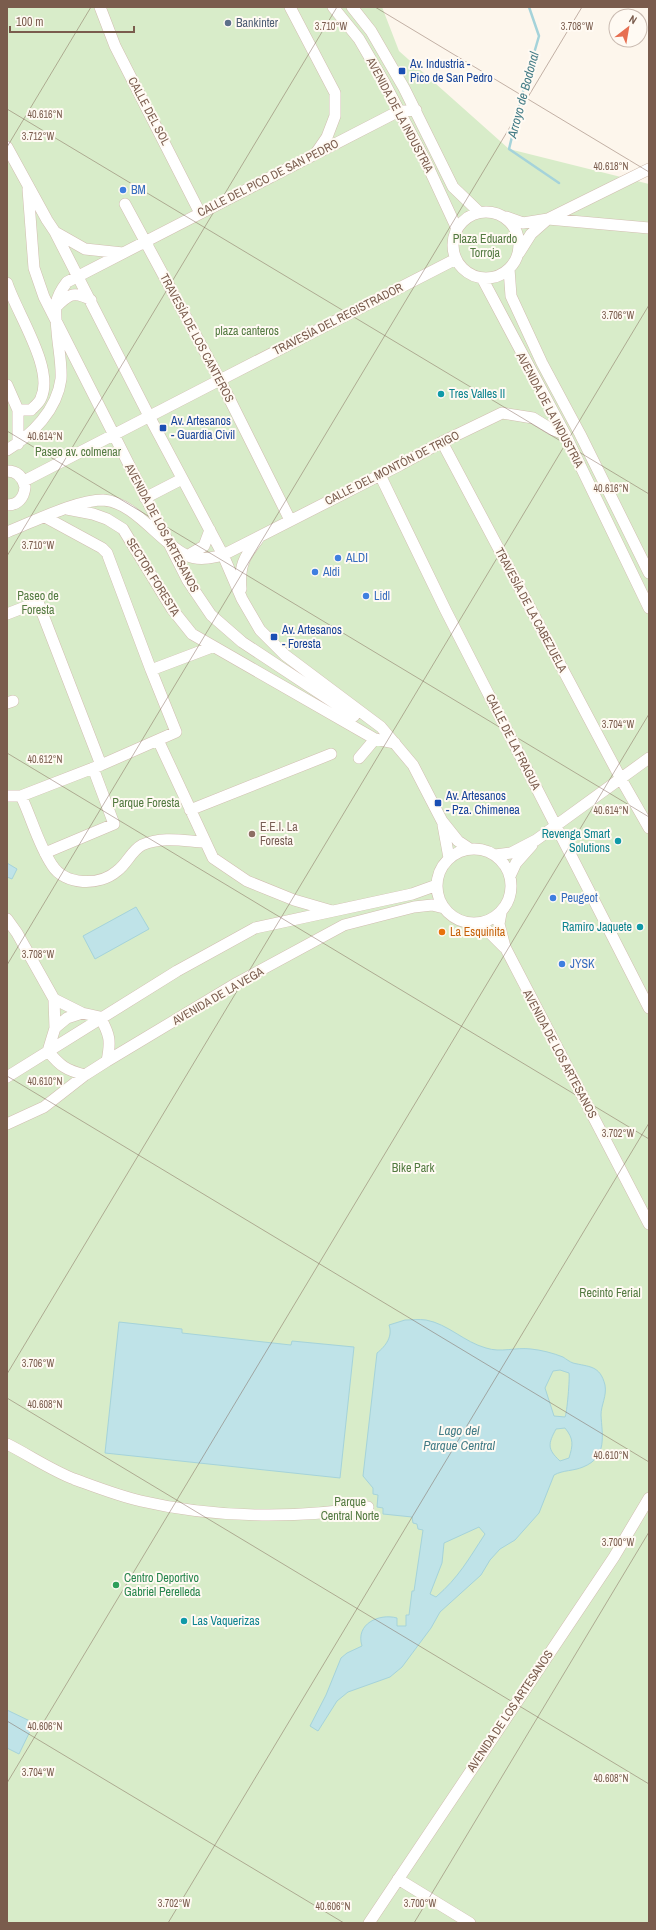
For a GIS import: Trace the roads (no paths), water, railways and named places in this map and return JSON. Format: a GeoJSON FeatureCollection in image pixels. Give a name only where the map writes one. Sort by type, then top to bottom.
{"type":"FeatureCollection","features":[{"type":"Feature","properties":{"kind":"street","name":"CALLE DEL SOL"},"geometry":{"type":"LineString","coordinates":[[100,7],[115,46],[200,213]]}},
{"type":"Feature","properties":{"kind":"street"},"geometry":{"type":"LineString","coordinates":[[290,7],[335,93],[335,116],[327,137],[314,155]]}},
{"type":"Feature","properties":{"kind":"street","name":"AVENIDA DE LA INDUSTRIA"},"geometry":{"type":"LineString","coordinates":[[333,7],[359,39],[426,160],[457,229]]}},
{"type":"Feature","properties":{"kind":"street","name":"AVENIDA DE LA INDUSTRIA"},"geometry":{"type":"LineString","coordinates":[[352,7],[371,31],[416,110],[453,187],[479,212]]}},
{"type":"Feature","properties":{"kind":"street","name":"CALLE DEL PICO DE SAN PEDRO"},"geometry":{"type":"LineString","coordinates":[[54,309],[59,293],[67,282],[399,111],[416,110]]}},
{"type":"Feature","properties":{"kind":"street","name":"AVENIDA DE LOS ARTESANOS"},"geometry":{"type":"LineString","coordinates":[[7,147],[91,300],[149,416],[210,530],[242,599],[260,630],[277,648],[381,727],[413,765],[442,821],[458,841],[470,849]]}},
{"type":"Feature","properties":{"kind":"street"},"geometry":{"type":"LineString","coordinates":[[648,170],[579,202],[548,220],[531,234],[509,269],[501,275],[482,278],[467,271],[456,259],[453,244],[457,229],[463,221],[479,212],[487,211],[523,223],[548,220],[649,228]]}},
{"type":"Feature","properties":{"kind":"street","name":"AVENIDA DE LOS ARTESANOS"},"geometry":{"type":"LineString","coordinates":[[28,186],[34,268],[44,297],[56,324],[188,581],[211,615],[242,642],[395,742]]}},
{"type":"Feature","properties":{"kind":"street"},"geometry":{"type":"LineString","coordinates":[[579,202],[579,209],[586,223]]}},
{"type":"Feature","properties":{"kind":"street","name":"TRAVESÍA DE LOS CANTEROS"},"geometry":{"type":"LineString","coordinates":[[125,204],[290,520]]}},
{"type":"Feature","properties":{"kind":"street"},"geometry":{"type":"LineString","coordinates":[[504,216],[512,223],[518,233],[520,243],[518,254]]}},
{"type":"Feature","properties":{"kind":"street"},"geometry":{"type":"LineString","coordinates":[[55,232],[85,249],[123,253]]}},
{"type":"Feature","properties":{"kind":"street","name":"TRAVESÍA DEL REGISTRADOR"},"geometry":{"type":"LineString","coordinates":[[24,481],[456,259]]}},
{"type":"Feature","properties":{"kind":"street","name":"AVENIDA DE LA INDUSTRIA"},"geometry":{"type":"LineString","coordinates":[[509,269],[511,296],[542,363],[580,434],[649,573]]}},
{"type":"Feature","properties":{"kind":"street","name":"AVENIDA DE LA INDUSTRIA"},"geometry":{"type":"LineString","coordinates":[[482,278],[565,434],[649,608]]}},
{"type":"Feature","properties":{"kind":"street"},"geometry":{"type":"LineString","coordinates":[[7,284],[12,300],[32,337],[42,366],[44,390],[41,399],[32,410],[18,410]]}},
{"type":"Feature","properties":{"kind":"street"},"geometry":{"type":"LineString","coordinates":[[7,450],[18,444],[42,421],[56,401],[61,379],[54,309],[67,296],[80,294],[91,300]]}},
{"type":"Feature","properties":{"kind":"street"},"geometry":{"type":"LineString","coordinates":[[7,385],[18,410],[18,444]]}},
{"type":"Feature","properties":{"kind":"street","name":"CALLE DEL MONTÓN DE TRIGO"},"geometry":{"type":"LineString","coordinates":[[187,556],[206,559],[222,555],[442,442],[502,413],[533,418],[551,429],[565,434]]}},
{"type":"Feature","properties":{"kind":"street","name":"TRAVESÍA DE LA CABEZUELA"},"geometry":{"type":"LineString","coordinates":[[442,442],[621,779],[649,828]]}},
{"type":"Feature","properties":{"kind":"street"},"geometry":{"type":"LineString","coordinates":[[7,471],[16,473],[24,481],[25,487],[21,500],[16,504],[7,505]]}},
{"type":"Feature","properties":{"kind":"street","name":"CALLE DE LA FRAGUA"},"geometry":{"type":"LineString","coordinates":[[380,475],[446,611],[649,1008]]}},
{"type":"Feature","properties":{"kind":"street"},"geometry":{"type":"LineString","coordinates":[[145,498],[182,479]]}},
{"type":"Feature","properties":{"kind":"street"},"geometry":{"type":"LineString","coordinates":[[7,532],[88,501],[104,500],[132,512],[187,556],[204,546],[210,530]]}},
{"type":"Feature","properties":{"kind":"street","name":"SECTOR FORESTA"},"geometry":{"type":"LineString","coordinates":[[66,509],[93,514],[107,519],[123,529],[179,619],[192,634],[212,647],[375,739],[395,742]]}},
{"type":"Feature","properties":{"kind":"street"},"geometry":{"type":"LineString","coordinates":[[7,796],[20,796],[97,766],[176,732],[107,553],[102,548],[45,517]]}},
{"type":"Feature","properties":{"kind":"street"},"geometry":{"type":"LineString","coordinates":[[242,599],[240,573],[247,554],[261,536]]}},
{"type":"Feature","properties":{"kind":"street"},"geometry":{"type":"LineString","coordinates":[[7,614],[38,602],[97,766],[114,824],[45,853]]}},
{"type":"Feature","properties":{"kind":"street"},"geometry":{"type":"LineString","coordinates":[[151,670],[212,647]]}},
{"type":"Feature","properties":{"kind":"street"},"geometry":{"type":"LineString","coordinates":[[255,671],[264,657],[277,648]]}},
{"type":"Feature","properties":{"kind":"street"},"geometry":{"type":"LineString","coordinates":[[359,758],[375,739]]}},
{"type":"Feature","properties":{"kind":"street"},"geometry":{"type":"LineString","coordinates":[[158,740],[212,858],[247,881],[294,900],[333,911]]}},
{"type":"Feature","properties":{"kind":"street"},"geometry":{"type":"LineString","coordinates":[[190,810],[331,754]]}},
{"type":"Feature","properties":{"kind":"street"},"geometry":{"type":"LineString","coordinates":[[495,855],[511,853],[536,840],[649,758]]}},
{"type":"Feature","properties":{"kind":"street"},"geometry":{"type":"LineString","coordinates":[[20,796],[45,853],[53,866],[62,876],[78,882],[98,880],[117,872],[128,857],[141,846],[155,841],[172,839],[205,842]]}},
{"type":"Feature","properties":{"kind":"street","name":"AVENIDA DE LOS ARTESANOS"},"geometry":{"type":"LineString","coordinates":[[442,821],[449,858]]}},
{"type":"Feature","properties":{"kind":"street"},"geometry":{"type":"LineString","coordinates":[[510,876],[502,861],[495,855],[483,850],[470,849],[459,852],[449,858],[438,875],[437,893],[444,908],[460,921],[480,923],[488,921],[501,913],[510,896],[510,876],[516,863],[536,840]]}},
{"type":"Feature","properties":{"kind":"street"},"geometry":{"type":"LineString","coordinates":[[7,1077],[100,1017],[177,970],[255,928],[412,894],[437,884]]}},
{"type":"Feature","properties":{"kind":"street","name":"AVENIDA DE LA VEGA"},"geometry":{"type":"LineString","coordinates":[[7,1124],[44,1107],[85,1075],[237,983],[344,925],[414,907],[432,905],[444,908]]}},
{"type":"Feature","properties":{"kind":"street","name":"AVENIDA DE LOS ARTESANOS"},"geometry":{"type":"LineString","coordinates":[[501,913],[498,924],[504,947],[649,1224]]}},
{"type":"Feature","properties":{"kind":"street"},"geometry":{"type":"LineString","coordinates":[[7,919],[17,933],[54,999],[55,1028],[48,1051]]}},
{"type":"Feature","properties":{"kind":"street","name":"AVENIDA DE LOS ARTESANOS"},"geometry":{"type":"LineString","coordinates":[[480,923],[504,947]]}},
{"type":"Feature","properties":{"kind":"street"},"geometry":{"type":"LineString","coordinates":[[54,999],[82,1013],[100,1017],[109,1033],[110,1047],[107,1061]]}},
{"type":"Feature","properties":{"kind":"street"},"geometry":{"type":"LineString","coordinates":[[55,1028],[66,1018],[82,1013]]}},
{"type":"Feature","properties":{"kind":"street"},"geometry":{"type":"LineString","coordinates":[[48,1051],[60,1065],[71,1072],[85,1075]]}},
{"type":"Feature","properties":{"kind":"street"},"geometry":{"type":"LineString","coordinates":[[7,1444],[73,1478],[141,1501],[221,1513],[280,1515],[340,1512],[368,1507]]}},
{"type":"Feature","properties":{"kind":"street","name":"AVENIDA DE LOS ARTESANOS"},"geometry":{"type":"LineString","coordinates":[[369,1923],[596,1583],[649,1498]]}},
{"type":"Feature","properties":{"kind":"street"},"geometry":{"type":"LineString","coordinates":[[398,1879],[470,1923]]}},
{"type":"Feature","properties":{"kind":"water"},"geometry":{"type":"Polygon","coordinates":[[[7,863],[17,869],[12,879],[7,877],[7,863]]]}},
{"type":"Feature","properties":{"kind":"water"},"geometry":{"type":"Polygon","coordinates":[[[136,907],[149,929],[95,959],[83,936],[136,907]]]}},
{"type":"Feature","properties":{"kind":"water","name":"Lago del Parque Central"},"geometry":{"type":"Polygon","coordinates":[[[405,1320],[426,1320],[442,1325],[470,1342],[486,1348],[497,1350],[539,1350],[563,1357],[573,1363],[589,1366],[597,1370],[603,1378],[605,1385],[601,1415],[602,1445],[600,1451],[591,1463],[580,1468],[554,1475],[539,1513],[515,1540],[500,1549],[490,1560],[481,1575],[440,1612],[431,1628],[402,1667],[390,1677],[348,1692],[337,1701],[318,1731],[310,1726],[326,1695],[341,1658],[347,1653],[362,1646],[361,1638],[365,1626],[376,1619],[383,1617],[397,1618],[397,1626],[406,1626],[406,1615],[409,1615],[412,1591],[414,1591],[423,1530],[418,1529],[417,1524],[413,1523],[412,1517],[383,1514],[383,1508],[377,1507],[378,1495],[373,1494],[373,1488],[363,1476],[377,1353],[388,1340],[390,1333],[389,1325],[405,1320]],[[560,1370],[553,1371],[545,1388],[554,1416],[565,1417],[567,1409],[569,1373],[560,1370]],[[565,1428],[556,1429],[551,1439],[550,1446],[553,1453],[560,1461],[569,1458],[572,1442],[565,1428]],[[479,1527],[444,1543],[442,1563],[430,1594],[436,1597],[457,1575],[485,1534],[479,1527]]]}},
{"type":"Feature","properties":{"kind":"water"},"geometry":{"type":"Polygon","coordinates":[[[119,1322],[182,1329],[182,1333],[291,1345],[292,1341],[354,1347],[340,1478],[105,1453],[119,1322]]]}},
{"type":"Feature","properties":{"kind":"water"},"geometry":{"type":"Polygon","coordinates":[[[7,1710],[34,1723],[19,1754],[7,1748],[7,1710]]]}},
{"type":"Feature","properties":{"kind":"waterway","name":"Arroyo de Bodonal"},"geometry":{"type":"LineString","coordinates":[[529,7],[539,36],[509,149],[559,183]]}},
{"type":"Feature","properties":{"kind":"place","name":"Bankinter"},"geometry":{"type":"Point","coordinates":[228,23]}},
{"type":"Feature","properties":{"kind":"place","name":"Av. Industria - Pico de San Pedro"},"geometry":{"type":"Point","coordinates":[402,71]}},
{"type":"Feature","properties":{"kind":"place","name":"BM"},"geometry":{"type":"Point","coordinates":[123,190]}},
{"type":"Feature","properties":{"kind":"place","name":"Tres Valles II"},"geometry":{"type":"Point","coordinates":[441,394]}},
{"type":"Feature","properties":{"kind":"place","name":"Av. Artesanos - Guardia Civil"},"geometry":{"type":"Point","coordinates":[163,428]}},
{"type":"Feature","properties":{"kind":"place","name":"ALDI"},"geometry":{"type":"Point","coordinates":[338,558]}},
{"type":"Feature","properties":{"kind":"place","name":"Aldi"},"geometry":{"type":"Point","coordinates":[315,572]}},
{"type":"Feature","properties":{"kind":"place","name":"Lidl"},"geometry":{"type":"Point","coordinates":[366,596]}},
{"type":"Feature","properties":{"kind":"place","name":"Av. Artesanos - Foresta"},"geometry":{"type":"Point","coordinates":[274,637]}},
{"type":"Feature","properties":{"kind":"place","name":"Av. Artesanos - Pza. Chimenea"},"geometry":{"type":"Point","coordinates":[438,803]}},
{"type":"Feature","properties":{"kind":"place","name":"E.E.I. La Foresta"},"geometry":{"type":"Point","coordinates":[252,834]}},
{"type":"Feature","properties":{"kind":"place","name":"Revenga Smart Solutions"},"geometry":{"type":"Point","coordinates":[618,841]}},
{"type":"Feature","properties":{"kind":"place","name":"Peugeot"},"geometry":{"type":"Point","coordinates":[553,898]}},
{"type":"Feature","properties":{"kind":"place","name":"Ramiro Jaquete"},"geometry":{"type":"Point","coordinates":[640,927]}},
{"type":"Feature","properties":{"kind":"place","name":"La Esquinita"},"geometry":{"type":"Point","coordinates":[442,932]}},
{"type":"Feature","properties":{"kind":"place","name":"JYSK"},"geometry":{"type":"Point","coordinates":[562,964]}},
{"type":"Feature","properties":{"kind":"place","name":"Centro Deportivo Gabriel Perelleda"},"geometry":{"type":"Point","coordinates":[116,1585]}},
{"type":"Feature","properties":{"kind":"place","name":"Las Vaquerizas"},"geometry":{"type":"Point","coordinates":[184,1621]}},
{"type":"Feature","properties":{"kind":"park label","name":"Plaza Eduardo Torroja"},"geometry":{"type":"Point","coordinates":[485,246]}},
{"type":"Feature","properties":{"kind":"park label","name":"plaza canteros"},"geometry":{"type":"Point","coordinates":[247,331]}},
{"type":"Feature","properties":{"kind":"park label","name":"Paseo av. colmenar"},"geometry":{"type":"Point","coordinates":[78,452]}},
{"type":"Feature","properties":{"kind":"park label","name":"Paseo de Foresta"},"geometry":{"type":"Point","coordinates":[38,603]}},
{"type":"Feature","properties":{"kind":"park label","name":"Parque Foresta"},"geometry":{"type":"Point","coordinates":[146,803]}},
{"type":"Feature","properties":{"kind":"park label","name":"Bike Park"},"geometry":{"type":"Point","coordinates":[413,1168]}},
{"type":"Feature","properties":{"kind":"park label","name":"Recinto Ferial"},"geometry":{"type":"Point","coordinates":[610,1293]}},
{"type":"Feature","properties":{"kind":"park label","name":"Parque Central Norte"},"geometry":{"type":"Point","coordinates":[350,1509]}}]}
